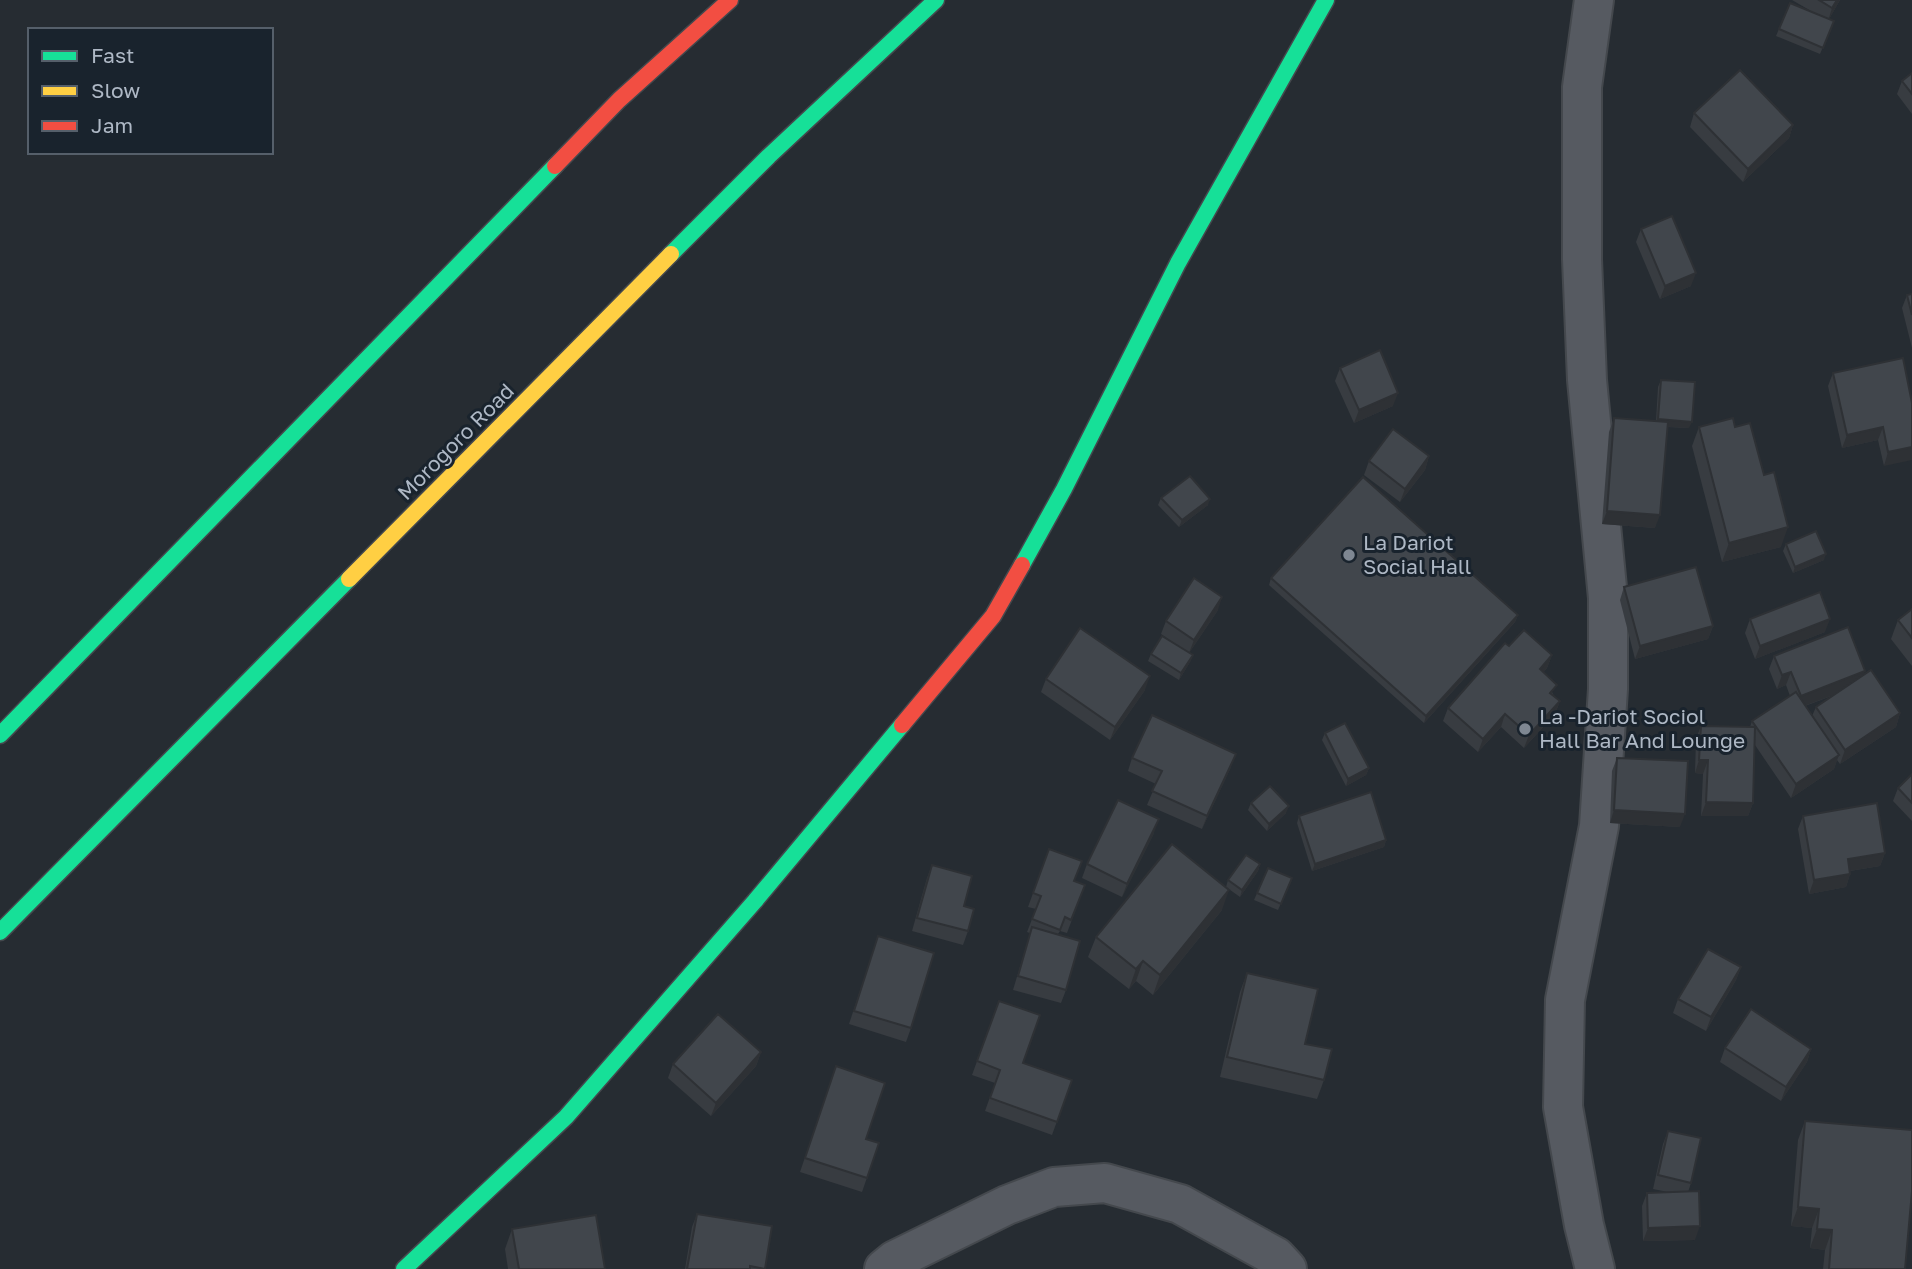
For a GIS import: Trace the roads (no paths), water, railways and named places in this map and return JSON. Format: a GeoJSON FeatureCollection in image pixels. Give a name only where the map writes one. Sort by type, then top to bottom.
{"type":"FeatureCollection","features":[{"type":"Feature","properties":{"kind":"main road"},"geometry":{"type":"LineString","coordinates":[[0,735],[619,100],[730,0]]}},
{"type":"Feature","properties":{"kind":"main road","name":"Morogoro Road"},"geometry":{"type":"LineString","coordinates":[[0,932],[769,156],[936,0]]}},
{"type":"Feature","properties":{"kind":"main road"},"geometry":{"type":"LineString","coordinates":[[404,1269],[566,1117],[755,901],[993,616],[1064,488],[1178,263],[1326,0]]}},
{"type":"Feature","properties":{"kind":"street"},"geometry":{"type":"LineString","coordinates":[[1594,0],[1581,87],[1583,259],[1587,380],[1608,598],[1608,690],[1599,825],[1565,1000],[1563,1107],[1584,1225],[1595,1269]]}},
{"type":"Feature","properties":{"kind":"street"},"geometry":{"type":"LineString","coordinates":[[884,1269],[895,1260],[1019,1200],[1054,1187],[1105,1184],[1180,1204],[1276,1257],[1286,1269]]}},
{"type":"Feature","properties":{"kind":"place","name":"La Dariot Social Hall"},"geometry":{"type":"Point","coordinates":[1349,555]}},
{"type":"Feature","properties":{"kind":"place","name":"La -Dariot Sociol Hall Bar And Lounge"},"geometry":{"type":"Point","coordinates":[1525,729]}}]}
